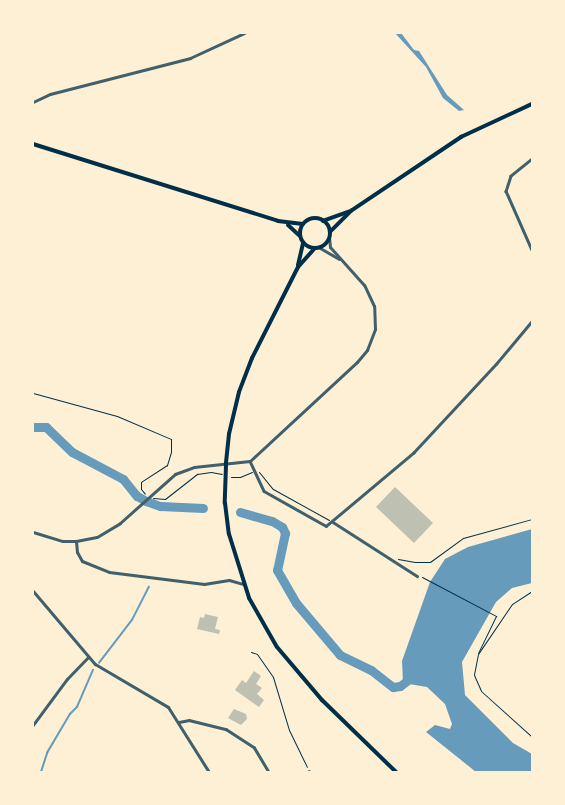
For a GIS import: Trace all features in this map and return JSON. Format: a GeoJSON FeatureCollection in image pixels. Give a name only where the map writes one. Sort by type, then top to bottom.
{"type":"FeatureCollection","features":[{"type":"Feature","properties":{"kind":"main road"},"geometry":{"type":"LineString","coordinates":[[298,267],[329,238],[330,232],[351,211],[461,137],[532,104]]}},
{"type":"Feature","properties":{"kind":"main road"},"geometry":{"type":"LineString","coordinates":[[33,144],[278,221],[291,227],[300,236],[303,243],[298,267],[252,358],[239,392],[227,447],[225,484],[229,534],[243,584],[263,626],[298,674],[396,772]]}},
{"type":"Feature","properties":{"kind":"main road"},"geometry":{"type":"LineString","coordinates":[[300,236],[303,224],[311,218],[323,221],[351,211]]}},
{"type":"Feature","properties":{"kind":"main road"},"geometry":{"type":"LineString","coordinates":[[278,221],[303,224]]}},
{"type":"Feature","properties":{"kind":"main road"},"geometry":{"type":"LineString","coordinates":[[323,221],[330,232]]}},
{"type":"Feature","properties":{"kind":"main road"},"geometry":{"type":"LineString","coordinates":[[303,243],[317,248]]}},
{"type":"Feature","properties":{"kind":"street"},"geometry":{"type":"LineString","coordinates":[[33,102],[50,94],[190,58],[244,33]]}},
{"type":"Feature","properties":{"kind":"street"},"geometry":{"type":"LineString","coordinates":[[532,159],[511,176],[506,190],[532,250]]}},
{"type":"Feature","properties":{"kind":"street"},"geometry":{"type":"LineString","coordinates":[[33,532],[54,539],[76,541],[103,535],[175,474],[189,468],[250,461],[357,362],[372,340],[375,329],[374,306],[364,285],[330,247],[329,238]]}},
{"type":"Feature","properties":{"kind":"street"},"geometry":{"type":"LineString","coordinates":[[317,248],[327,250],[345,264]]}},
{"type":"Feature","properties":{"kind":"street"},"geometry":{"type":"LineString","coordinates":[[250,461],[262,487],[274,499],[326,526],[333,522],[413,453],[496,364],[532,321]]}},
{"type":"Feature","properties":{"kind":"street"},"geometry":{"type":"LineString","coordinates":[[333,522],[417,576]]}},
{"type":"Feature","properties":{"kind":"street"},"geometry":{"type":"LineString","coordinates":[[76,541],[79,557],[100,570],[122,575],[204,584],[229,580],[243,584]]}},
{"type":"Feature","properties":{"kind":"street"},"geometry":{"type":"LineString","coordinates":[[33,591],[88,657],[106,672],[168,706],[209,772]]}},
{"type":"Feature","properties":{"kind":"street"},"geometry":{"type":"LineString","coordinates":[[33,725],[67,679],[88,657]]}},
{"type":"Feature","properties":{"kind":"street"},"geometry":{"type":"LineString","coordinates":[[179,722],[189,720],[226,729],[254,747],[269,772]]}},
{"type":"Feature","properties":{"kind":"path"},"geometry":{"type":"LineString","coordinates":[[33,393],[117,416],[171,439],[171,452],[167,465],[141,482],[141,489],[147,495]]}},
{"type":"Feature","properties":{"kind":"path"},"geometry":{"type":"LineString","coordinates":[[151,498],[163,500],[189,478],[203,472],[234,478],[254,472],[261,472],[273,489],[333,522]]}},
{"type":"Feature","properties":{"kind":"path"},"geometry":{"type":"LineString","coordinates":[[394,561],[430,562],[463,538],[532,518]]}},
{"type":"Feature","properties":{"kind":"path"},"geometry":{"type":"LineString","coordinates":[[423,578],[494,615],[474,667],[476,685],[532,737]]}},
{"type":"Feature","properties":{"kind":"path"},"geometry":{"type":"LineString","coordinates":[[478,654],[512,604],[532,591]]}},
{"type":"Feature","properties":{"kind":"path"},"geometry":{"type":"LineString","coordinates":[[251,652],[257,654],[273,677],[289,730],[310,772]]}},
{"type":"Feature","properties":{"kind":"water"},"geometry":{"type":"Polygon","coordinates":[[[395,33],[401,33],[414,50],[419,51],[447,95],[464,110],[459,111],[443,98],[426,67],[395,33]]]}},
{"type":"Feature","properties":{"kind":"water"},"geometry":{"type":"Polygon","coordinates":[[[532,529],[532,583],[512,588],[496,602],[462,662],[465,695],[513,743],[532,754],[532,772],[476,772],[426,732],[435,725],[450,729],[452,724],[445,704],[427,687],[403,683],[402,661],[430,582],[445,559],[468,547],[532,529]]]}},
{"type":"Feature","properties":{"kind":"building"},"geometry":{"type":"Polygon","coordinates":[[[395,487],[433,523],[414,543],[376,507],[395,487]]]}},
{"type":"Feature","properties":{"kind":"building"},"geometry":{"type":"Polygon","coordinates":[[[205,614],[218,617],[215,629],[220,630],[219,634],[197,629],[200,617],[204,618],[205,614]]]}},
{"type":"Feature","properties":{"kind":"building"},"geometry":{"type":"Polygon","coordinates":[[[254,671],[261,676],[256,684],[262,688],[257,694],[264,700],[259,707],[235,690],[242,680],[246,683],[254,671]]]}},
{"type":"Feature","properties":{"kind":"building"},"geometry":{"type":"Polygon","coordinates":[[[234,709],[246,714],[247,719],[241,725],[228,718],[234,709]]]}},
{"type":"Feature","properties":{"kind":"waterway"},"geometry":{"type":"LineString","coordinates":[[33,427],[46,427],[72,452],[123,479],[137,496],[146,501],[160,506],[203,508]]}},
{"type":"Feature","properties":{"kind":"waterway"},"geometry":{"type":"LineString","coordinates":[[240,512],[272,521],[282,527],[285,533],[277,570],[296,603],[340,655],[371,670],[393,687],[400,686],[412,677]]}},
{"type":"Feature","properties":{"kind":"waterway"},"geometry":{"type":"LineString","coordinates":[[99,663],[132,620],[149,587]]}},
{"type":"Feature","properties":{"kind":"waterway"},"geometry":{"type":"LineString","coordinates":[[41,772],[47,753],[70,714],[77,707],[93,670]]}}]}
